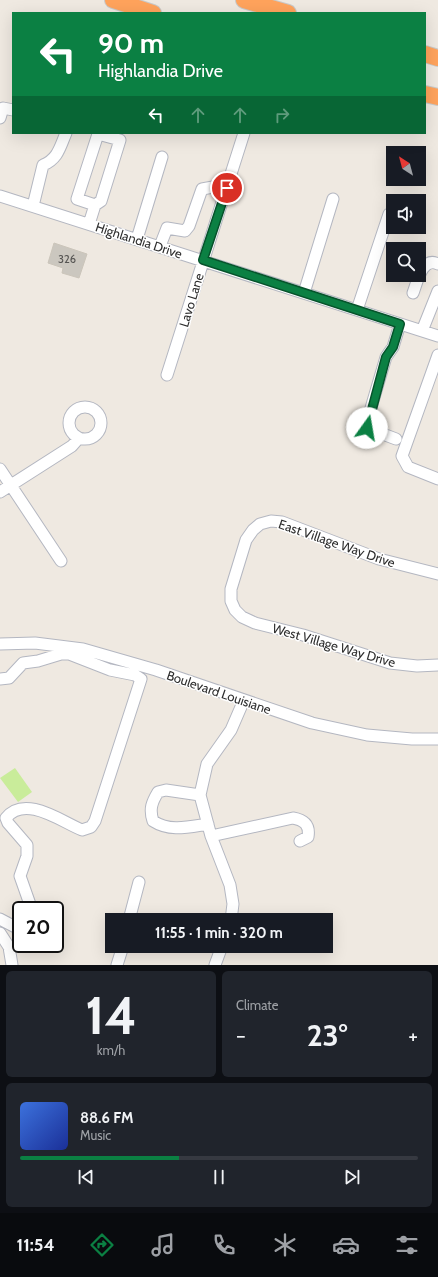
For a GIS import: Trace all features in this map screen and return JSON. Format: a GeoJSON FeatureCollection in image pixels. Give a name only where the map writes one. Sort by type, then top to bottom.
{"type":"FeatureCollection","features":[{"type":"Feature","properties":{"kind":"highway"},"geometry":{"type":"LineString","coordinates":[[112,0],[150,12]]}},
{"type":"Feature","properties":{"kind":"highway"},"geometry":{"type":"LineString","coordinates":[[244,0],[285,12]]}},
{"type":"Feature","properties":{"kind":"highway"},"geometry":{"type":"LineString","coordinates":[[426,54],[438,58]]}},
{"type":"Feature","properties":{"kind":"highway"},"geometry":{"type":"LineString","coordinates":[[426,94],[438,97]]}},
{"type":"Feature","properties":{"kind":"street"},"geometry":{"type":"LineString","coordinates":[[0,118],[3,108],[12,110]]}},
{"type":"Feature","properties":{"kind":"street"},"geometry":{"type":"LineString","coordinates":[[33,206],[44,165],[57,156],[66,134]]}},
{"type":"Feature","properties":{"kind":"street"},"geometry":{"type":"LineString","coordinates":[[89,224],[95,205],[101,201],[120,140],[98,134],[77,198],[95,205]]}},
{"type":"Feature","properties":{"kind":"street","name":"Lavo Lane"},"geometry":{"type":"LineString","coordinates":[[167,375],[244,134]]}},
{"type":"Feature","properties":{"kind":"street"},"geometry":{"type":"LineString","coordinates":[[137,239],[162,157]]}},
{"type":"Feature","properties":{"kind":"street"},"geometry":{"type":"LineString","coordinates":[[160,246],[166,228],[185,231],[189,226],[202,189],[212,187],[227,188]]}},
{"type":"Feature","properties":{"kind":"street","name":"Highlandia Drive"},"geometry":{"type":"LineString","coordinates":[[0,196],[438,336]]}},
{"type":"Feature","properties":{"kind":"street"},"geometry":{"type":"LineString","coordinates":[[304,293],[333,199]]}},
{"type":"Feature","properties":{"kind":"street"},"geometry":{"type":"LineString","coordinates":[[357,310],[386,223]]}},
{"type":"Feature","properties":{"kind":"street"},"geometry":{"type":"LineString","coordinates":[[413,293],[422,269],[428,263],[434,262],[438,264]]}},
{"type":"Feature","properties":{"kind":"street"},"geometry":{"type":"LineString","coordinates":[[422,331],[434,311],[438,291]]}},
{"type":"Feature","properties":{"kind":"street"},"geometry":{"type":"LineString","coordinates":[[396,439],[367,428],[366,425],[386,357],[393,347],[400,324]]}},
{"type":"Feature","properties":{"kind":"street"},"geometry":{"type":"LineString","coordinates":[[438,355],[402,456],[408,467],[438,479]]}},
{"type":"Feature","properties":{"kind":"street"},"geometry":{"type":"LineString","coordinates":[[0,492],[72,446],[79,438]]}},
{"type":"Feature","properties":{"kind":"street"},"geometry":{"type":"LineString","coordinates":[[0,469],[61,562]]}},
{"type":"Feature","properties":{"kind":"street","name":"East Village Way Drive"},"geometry":{"type":"LineString","coordinates":[[235,610],[231,600],[231,590],[246,540],[253,530],[260,524],[271,521],[282,522],[380,559],[438,574]]}},
{"type":"Feature","properties":{"kind":"street","name":"West Village Way Drive"},"geometry":{"type":"LineString","coordinates":[[235,610],[242,617],[255,623],[303,635],[390,663],[417,666],[438,665]]}},
{"type":"Feature","properties":{"kind":"street","name":"Boulevard Louisiane"},"geometry":{"type":"LineString","coordinates":[[0,644],[35,643],[83,649],[156,670],[312,723],[367,735],[412,739],[438,739]]}},
{"type":"Feature","properties":{"kind":"street"},"geometry":{"type":"LineString","coordinates":[[0,679],[9,678],[23,663],[38,662],[65,653],[110,670],[139,677],[142,682],[95,821],[91,827],[82,830],[48,812],[38,810],[17,810],[3,819],[26,845],[27,856],[20,876],[29,901]]}},
{"type":"Feature","properties":{"kind":"street"},"geometry":{"type":"LineString","coordinates":[[232,913],[233,904],[230,885],[211,836],[200,795],[207,764],[232,730],[244,700]]}},
{"type":"Feature","properties":{"kind":"street"},"geometry":{"type":"LineString","coordinates":[[200,795],[166,790],[158,792],[153,801],[150,813],[153,820],[161,826],[179,829],[208,824]]}},
{"type":"Feature","properties":{"kind":"street"},"geometry":{"type":"LineString","coordinates":[[211,836],[293,818],[301,819],[309,830],[308,836],[300,841]]}},
{"type":"Feature","properties":{"kind":"street"},"geometry":{"type":"LineString","coordinates":[[132,913],[139,882]]}},
{"type":"Feature","properties":{"kind":"street"},"geometry":{"type":"LineString","coordinates":[[0,919],[12,925]]}},
{"type":"Feature","properties":{"kind":"street"},"geometry":{"type":"LineString","coordinates":[[0,933],[9,947],[12,965]]}},
{"type":"Feature","properties":{"kind":"street"},"geometry":{"type":"LineString","coordinates":[[117,965],[121,953]]}},
{"type":"Feature","properties":{"kind":"street"},"geometry":{"type":"LineString","coordinates":[[215,965],[219,953]]}},
{"type":"Feature","properties":{"kind":"green space"},"geometry":{"type":"Polygon","coordinates":[[[15,768],[32,792],[18,802],[0,778],[15,768]]]}},
{"type":"Feature","properties":{"kind":"building"},"geometry":{"type":"Polygon","coordinates":[[[54,243],[87,254],[79,278],[62,273],[63,268],[48,263],[54,243]]]}},
{"type":"Feature","properties":{"kind":"route"},"geometry":{"type":"LineString","coordinates":[[227,188],[203,260],[400,324],[393,347],[386,357],[366,425],[367,428]]}}]}
